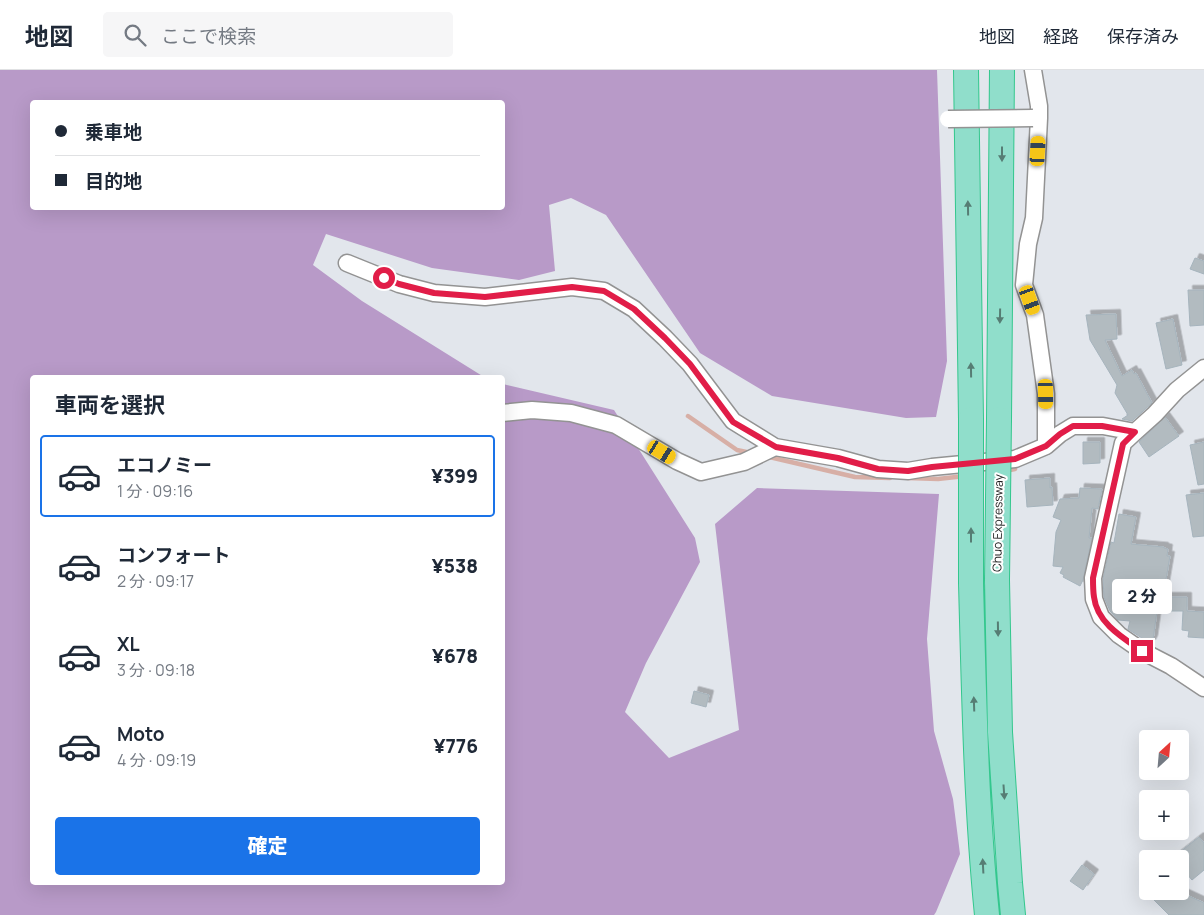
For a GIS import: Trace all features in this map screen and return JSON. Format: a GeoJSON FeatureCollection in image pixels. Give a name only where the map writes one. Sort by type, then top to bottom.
{"type":"FeatureCollection","features":[{"type":"Feature","properties":{"kind":"highway"},"geometry":{"type":"LineString","coordinates":[[966,70],[971,419],[971,583],[975,731],[987,915]]}},
{"type":"Feature","properties":{"kind":"highway","name":"Chuo Expressway"},"geometry":{"type":"LineString","coordinates":[[1002,70],[997,580],[1000,732],[1013,915]]}},
{"type":"Feature","properties":{"kind":"street"},"geometry":{"type":"LineString","coordinates":[[1033,70],[1040,106],[1036,118],[1034,218],[1028,244],[1024,285],[1035,315],[1046,394],[1046,446]]}},
{"type":"Feature","properties":{"kind":"street"},"geometry":{"type":"LineString","coordinates":[[948,119],[1036,118]]}},
{"type":"Feature","properties":{"kind":"street"},"geometry":{"type":"LineString","coordinates":[[347,263],[399,284],[434,293],[485,297],[572,287],[604,291],[634,309],[665,338],[690,364],[733,422],[776,447],[838,458],[878,469],[908,471],[1015,459],[1046,446],[1073,426],[1102,426],[1135,432]]}},
{"type":"Feature","properties":{"kind":"street"},"geometry":{"type":"LineString","coordinates":[[1203,369],[1177,390],[1123,444],[1093,578],[1094,599],[1100,617],[1119,635],[1142,651],[1171,666],[1204,688]]}},
{"type":"Feature","properties":{"kind":"street"},"geometry":{"type":"LineString","coordinates":[[505,412],[532,410],[571,413],[616,425],[677,461],[701,472],[744,462],[776,447]]}},
{"type":"Feature","properties":{"kind":"shaded area"},"geometry":{"type":"Polygon","coordinates":[[[0,70],[937,70],[947,361],[936,417],[906,418],[772,396],[700,353],[606,215],[571,198],[549,205],[555,271],[519,280],[432,268],[326,234],[313,265],[362,301],[481,375],[30,375],[30,885],[505,885],[505,384],[614,410],[695,538],[700,562],[646,663],[625,712],[669,758],[739,730],[715,524],[757,488],[939,494],[927,639],[934,731],[953,799],[960,854],[934,915],[0,915],[0,70]]]}},
{"type":"Feature","properties":{"kind":"building"},"geometry":{"type":"Polygon","coordinates":[[[1195,258],[1204,261],[1204,274],[1190,269],[1195,258]]]}},
{"type":"Feature","properties":{"kind":"building"},"geometry":{"type":"Polygon","coordinates":[[[1188,290],[1204,290],[1204,325],[1190,326],[1188,290]]]}},
{"type":"Feature","properties":{"kind":"building"},"geometry":{"type":"Polygon","coordinates":[[[1116,314],[1117,339],[1105,340],[1122,376],[1132,370],[1134,374],[1136,373],[1152,403],[1132,421],[1122,419],[1128,415],[1115,393],[1117,385],[1090,340],[1086,315],[1116,314]]]}},
{"type":"Feature","properties":{"kind":"building"},"geometry":{"type":"Polygon","coordinates":[[[1173,319],[1182,365],[1166,369],[1156,323],[1173,319]]]}},
{"type":"Feature","properties":{"kind":"building"},"geometry":{"type":"Polygon","coordinates":[[[1165,417],[1179,436],[1149,457],[1139,442],[1165,417]]]}},
{"type":"Feature","properties":{"kind":"building"},"geometry":{"type":"Polygon","coordinates":[[[1083,442],[1100,442],[1100,463],[1083,464],[1083,442]]]}},
{"type":"Feature","properties":{"kind":"building"},"geometry":{"type":"Polygon","coordinates":[[[1204,442],[1204,484],[1198,485],[1190,445],[1204,442]]]}},
{"type":"Feature","properties":{"kind":"building"},"geometry":{"type":"Polygon","coordinates":[[[1050,478],[1053,505],[1027,507],[1025,480],[1050,478]]]}},
{"type":"Feature","properties":{"kind":"building"},"geometry":{"type":"Polygon","coordinates":[[[1080,488],[1102,489],[1098,509],[1092,508],[1089,538],[1092,538],[1080,586],[1063,577],[1064,575],[1060,573],[1063,567],[1053,566],[1056,532],[1061,520],[1053,517],[1060,499],[1079,498],[1080,488]]]}},
{"type":"Feature","properties":{"kind":"building"},"geometry":{"type":"Polygon","coordinates":[[[1204,493],[1204,536],[1193,537],[1186,495],[1204,493]]]}},
{"type":"Feature","properties":{"kind":"building"},"geometry":{"type":"Polygon","coordinates":[[[1119,514],[1136,517],[1131,544],[1168,549],[1167,556],[1170,556],[1163,597],[1187,597],[1187,611],[1204,612],[1204,638],[1188,637],[1189,631],[1182,630],[1183,611],[1157,611],[1151,644],[1128,629],[1130,621],[1118,620],[1110,611],[1104,597],[1103,579],[1111,542],[1114,543],[1119,514]]]}},
{"type":"Feature","properties":{"kind":"building"},"geometry":{"type":"Polygon","coordinates":[[[694,691],[709,695],[706,707],[691,703],[694,691]]]}},
{"type":"Feature","properties":{"kind":"building"},"geometry":{"type":"Polygon","coordinates":[[[1199,837],[1204,843],[1204,870],[1192,880],[1189,876],[1189,850],[1183,850],[1199,837]]]}},
{"type":"Feature","properties":{"kind":"building"},"geometry":{"type":"Polygon","coordinates":[[[1082,865],[1094,874],[1083,890],[1070,881],[1082,865]]]}},
{"type":"Feature","properties":{"kind":"building"},"geometry":{"type":"Polygon","coordinates":[[[1189,896],[1204,903],[1204,915],[1169,915],[1154,900],[1189,900],[1189,896]]]}},
{"type":"Feature","properties":{"kind":"waterway"},"geometry":{"type":"LineString","coordinates":[[688,416],[737,450],[751,453]]}},
{"type":"Feature","properties":{"kind":"waterway"},"geometry":{"type":"LineString","coordinates":[[765,456],[855,477],[890,478]]}},
{"type":"Feature","properties":{"kind":"waterway"},"geometry":{"type":"LineString","coordinates":[[1005,471],[1015,469]]}},
{"type":"Feature","properties":{"kind":"waterway"},"geometry":{"type":"LineString","coordinates":[[908,478],[938,479],[965,476]]}},
{"type":"Feature","properties":{"kind":"route"},"geometry":{"type":"LineString","coordinates":[[384,278],[434,293],[485,297],[572,287],[604,291],[634,309],[665,338],[690,364],[733,422],[776,447],[838,458],[878,469],[908,471],[1015,459],[1046,446],[1073,426],[1102,426],[1135,432],[1123,444],[1093,578],[1094,599],[1100,617],[1119,635],[1142,651]]}}]}
